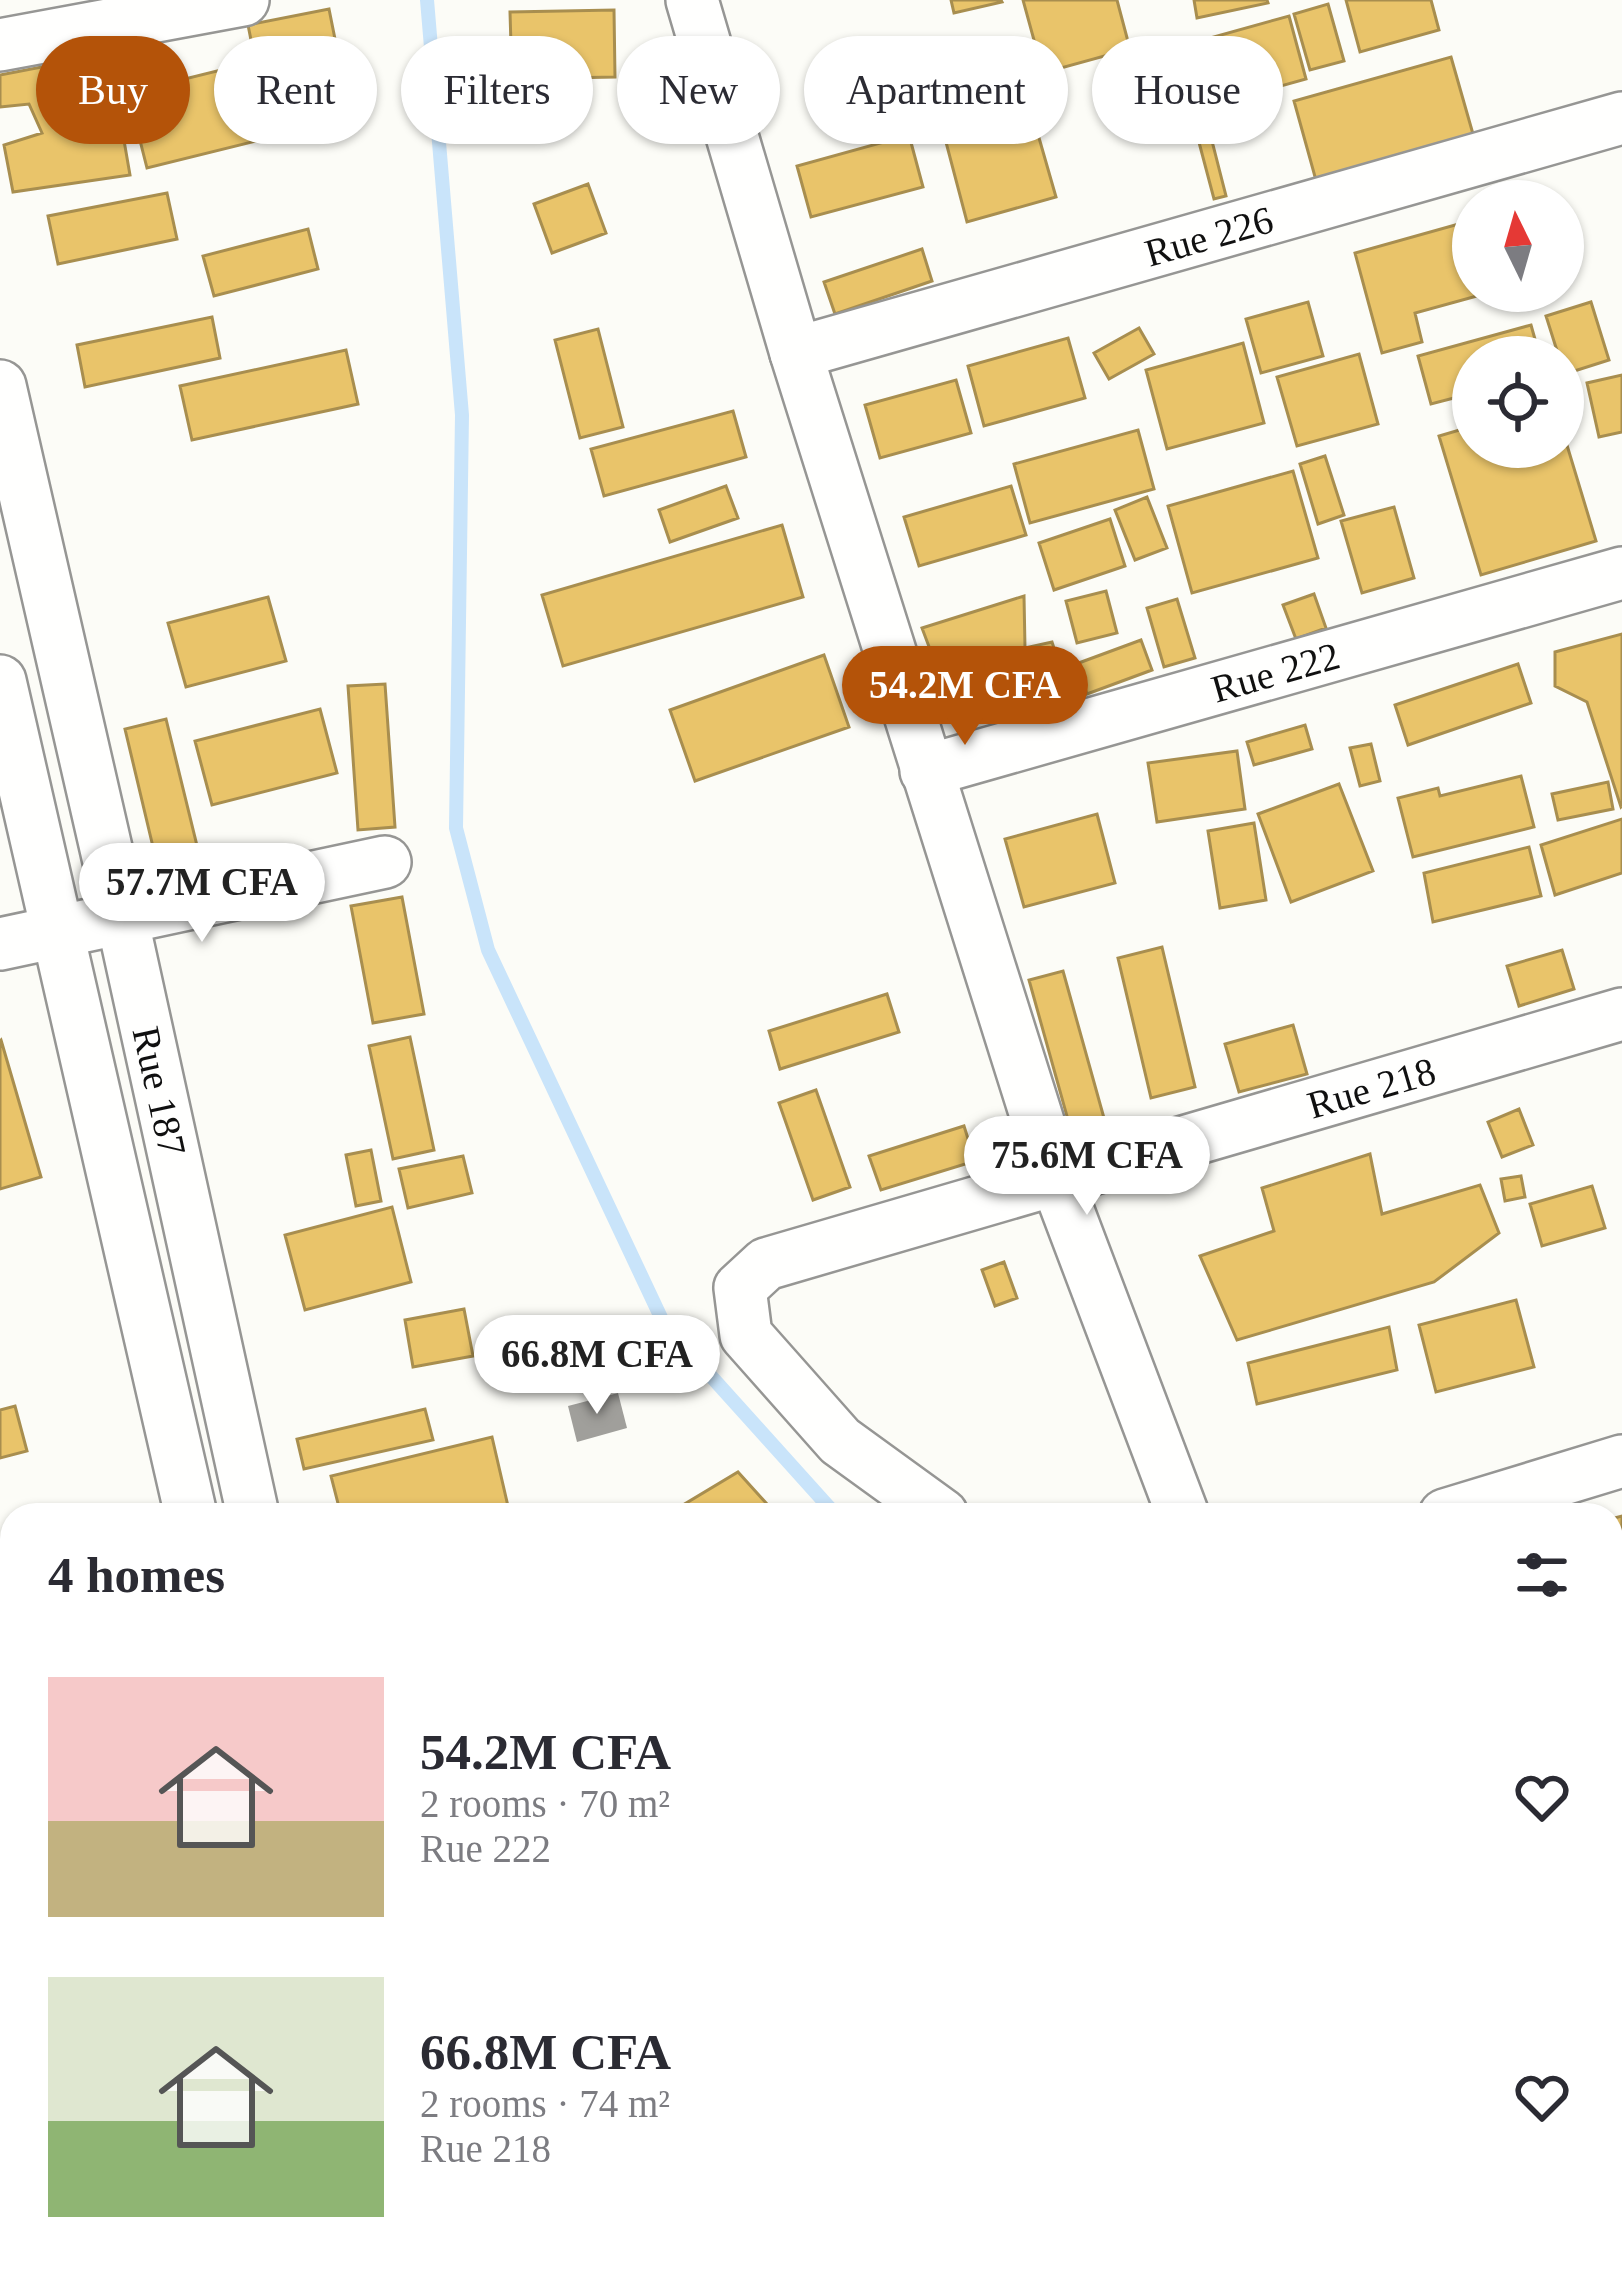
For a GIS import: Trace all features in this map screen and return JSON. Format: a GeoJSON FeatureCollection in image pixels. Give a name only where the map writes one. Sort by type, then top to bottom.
{"type":"FeatureCollection","features":[{"type":"Feature","properties":{"kind":"street"},"geometry":{"type":"LineString","coordinates":[[0,45],[243,0]]}},
{"type":"Feature","properties":{"kind":"street"},"geometry":{"type":"LineString","coordinates":[[692,0],[796,353],[1057,1182],[1178,1503]]}},
{"type":"Feature","properties":{"kind":"street","name":"Rue 226"},"geometry":{"type":"LineString","coordinates":[[796,353],[1622,118]]}},
{"type":"Feature","properties":{"kind":"street","name":"Rue 187"},"geometry":{"type":"LineString","coordinates":[[0,386],[250,1503]]}},
{"type":"Feature","properties":{"kind":"street","name":"Rue 222"},"geometry":{"type":"LineString","coordinates":[[926,770],[1622,573]]}},
{"type":"Feature","properties":{"kind":"street","name":"Rue 187"},"geometry":{"type":"LineString","coordinates":[[0,681],[187,1503]]}},
{"type":"Feature","properties":{"kind":"street"},"geometry":{"type":"LineString","coordinates":[[0,944],[385,862]]}},
{"type":"Feature","properties":{"kind":"street","name":"Rue 218"},"geometry":{"type":"LineString","coordinates":[[926,1503],[840,1441],[746,1335],[740,1288],[766,1264],[1622,1014]]}},
{"type":"Feature","properties":{"kind":"street"},"geometry":{"type":"LineString","coordinates":[[1484,1503],[1622,1461]]}},
{"type":"Feature","properties":{"kind":"building: Homes"},"geometry":{"type":"Polygon","coordinates":[[[951,0],[1001,0],[1002,2],[954,13],[951,0]]]}},
{"type":"Feature","properties":{"kind":"building: Homes"},"geometry":{"type":"Polygon","coordinates":[[[1023,0],[1117,0],[1127,36],[1092,36],[1092,59],[1068,66],[1068,36],[1033,36],[1023,0]]]}},
{"type":"Feature","properties":{"kind":"building: Homes"},"geometry":{"type":"Polygon","coordinates":[[[1194,0],[1267,0],[1268,3],[1197,18],[1194,0]]]}},
{"type":"Feature","properties":{"kind":"building: Homes"},"geometry":{"type":"Polygon","coordinates":[[[1346,0],[1431,0],[1439,30],[1360,52],[1346,0]]]}},
{"type":"Feature","properties":{"kind":"building: Homes"},"geometry":{"type":"Polygon","coordinates":[[[1328,4],[1344,61],[1310,70],[1294,14],[1328,4]]]}},
{"type":"Feature","properties":{"kind":"building: Homes"},"geometry":{"type":"Polygon","coordinates":[[[329,9],[334,36],[250,36],[248,25],[329,9]]]}},
{"type":"Feature","properties":{"kind":"building: Homes"},"geometry":{"type":"Polygon","coordinates":[[[614,10],[615,77],[593,77],[593,36],[511,36],[510,12],[614,10]]]}},
{"type":"Feature","properties":{"kind":"building: Homes"},"geometry":{"type":"Polygon","coordinates":[[[1289,16],[1306,79],[1283,85],[1283,36],[1217,36],[1289,16]]]}},
{"type":"Feature","properties":{"kind":"building: Homes"},"geometry":{"type":"Polygon","coordinates":[[[1451,57],[1475,141],[1317,184],[1294,101],[1451,57]]]}},
{"type":"Feature","properties":{"kind":"building: Homes"},"geometry":{"type":"Polygon","coordinates":[[[36,68],[36,120],[29,104],[0,107],[0,75],[36,68]]]}},
{"type":"Feature","properties":{"kind":"building: Homes"},"geometry":{"type":"Polygon","coordinates":[[[214,72],[214,144],[244,144],[147,168],[141,144],[190,144],[190,78],[214,72]]]}},
{"type":"Feature","properties":{"kind":"building: Homes"},"geometry":{"type":"Polygon","coordinates":[[[36,135],[36,144],[125,144],[130,175],[13,192],[4,145],[36,135]]]}},
{"type":"Feature","properties":{"kind":"building: Homes"},"geometry":{"type":"Polygon","coordinates":[[[876,144],[911,144],[923,187],[811,217],[797,166],[876,144]]]}},
{"type":"Feature","properties":{"kind":"building: Homes"},"geometry":{"type":"Polygon","coordinates":[[[946,144],[1041,144],[1056,197],[967,222],[946,144]]]}},
{"type":"Feature","properties":{"kind":"building: Homes"},"geometry":{"type":"Polygon","coordinates":[[[1199,144],[1213,144],[1226,196],[1214,199],[1199,144]]]}},
{"type":"Feature","properties":{"kind":"building: Homes"},"geometry":{"type":"Polygon","coordinates":[[[588,184],[606,233],[552,253],[534,204],[588,184]]]}},
{"type":"Feature","properties":{"kind":"building: Homes"},"geometry":{"type":"Polygon","coordinates":[[[167,193],[177,239],[58,264],[48,216],[167,193]]]}},
{"type":"Feature","properties":{"kind":"building: Homes"},"geometry":{"type":"Polygon","coordinates":[[[1452,226],[1452,303],[1415,313],[1422,342],[1382,353],[1355,253],[1452,226]]]}},
{"type":"Feature","properties":{"kind":"building: Homes"},"geometry":{"type":"Polygon","coordinates":[[[308,229],[318,269],[214,296],[203,256],[308,229]]]}},
{"type":"Feature","properties":{"kind":"building: Homes"},"geometry":{"type":"Polygon","coordinates":[[[922,249],[932,281],[835,314],[824,282],[922,249]]]}},
{"type":"Feature","properties":{"kind":"building: Homes"},"geometry":{"type":"Polygon","coordinates":[[[1308,302],[1323,356],[1261,373],[1246,319],[1308,302]]]}},
{"type":"Feature","properties":{"kind":"building: Homes"},"geometry":{"type":"Polygon","coordinates":[[[1591,302],[1609,360],[1584,368],[1584,336],[1552,336],[1546,316],[1584,312],[1584,304],[1591,302]]]}},
{"type":"Feature","properties":{"kind":"building: Homes"},"geometry":{"type":"Polygon","coordinates":[[[212,317],[220,358],[85,387],[77,345],[212,317]]]}},
{"type":"Feature","properties":{"kind":"building: Homes"},"geometry":{"type":"Polygon","coordinates":[[[1531,325],[1534,336],[1491,336],[1531,325]]]}},
{"type":"Feature","properties":{"kind":"building: Homes"},"geometry":{"type":"Polygon","coordinates":[[[1139,328],[1154,354],[1109,379],[1094,353],[1139,328]]]}},
{"type":"Feature","properties":{"kind":"building: Homes"},"geometry":{"type":"Polygon","coordinates":[[[598,329],[623,427],[580,438],[555,340],[598,329]]]}},
{"type":"Feature","properties":{"kind":"building: Homes"},"geometry":{"type":"Polygon","coordinates":[[[1068,338],[1085,398],[984,426],[968,366],[1068,338]]]}},
{"type":"Feature","properties":{"kind":"building: Homes"},"geometry":{"type":"Polygon","coordinates":[[[1243,343],[1264,423],[1167,449],[1146,370],[1243,343]]]}},
{"type":"Feature","properties":{"kind":"building: Homes"},"geometry":{"type":"Polygon","coordinates":[[[1452,347],[1452,398],[1431,404],[1418,356],[1452,347]]]}},
{"type":"Feature","properties":{"kind":"building: Homes"},"geometry":{"type":"Polygon","coordinates":[[[346,350],[358,404],[192,440],[180,386],[346,350]]]}},
{"type":"Feature","properties":{"kind":"building: Homes"},"geometry":{"type":"Polygon","coordinates":[[[1359,354],[1378,424],[1297,446],[1277,377],[1359,354]]]}},
{"type":"Feature","properties":{"kind":"building: Homes"},"geometry":{"type":"Polygon","coordinates":[[[1622,375],[1622,432],[1599,437],[1587,383],[1622,375]]]}},
{"type":"Feature","properties":{"kind":"building: Homes"},"geometry":{"type":"Polygon","coordinates":[[[956,380],[971,433],[880,458],[865,405],[956,380]]]}},
{"type":"Feature","properties":{"kind":"building: Homes"},"geometry":{"type":"Polygon","coordinates":[[[733,411],[746,457],[604,496],[591,449],[733,411]]]}},
{"type":"Feature","properties":{"kind":"building: Homes"},"geometry":{"type":"Polygon","coordinates":[[[1138,430],[1154,489],[1030,523],[1014,464],[1138,430]]]}},
{"type":"Feature","properties":{"kind":"building: Homes"},"geometry":{"type":"Polygon","coordinates":[[[1452,432],[1452,468],[1574,468],[1596,541],[1481,575],[1439,436],[1452,432]]]}},
{"type":"Feature","properties":{"kind":"building: Homes"},"geometry":{"type":"Polygon","coordinates":[[[1325,456],[1344,515],[1318,524],[1300,464],[1325,456]]]}},
{"type":"Feature","properties":{"kind":"building: Homes"},"geometry":{"type":"Polygon","coordinates":[[[1293,471],[1318,558],[1192,593],[1168,506],[1293,471]]]}},
{"type":"Feature","properties":{"kind":"building: Homes"},"geometry":{"type":"Polygon","coordinates":[[[726,486],[738,518],[670,542],[659,510],[726,486]]]}},
{"type":"Feature","properties":{"kind":"building: Homes"},"geometry":{"type":"Polygon","coordinates":[[[1011,486],[1026,535],[919,566],[904,517],[1011,486]]]}},
{"type":"Feature","properties":{"kind":"building: Homes"},"geometry":{"type":"Polygon","coordinates":[[[1147,497],[1167,548],[1135,560],[1115,510],[1147,497]]]}},
{"type":"Feature","properties":{"kind":"building: Homes"},"geometry":{"type":"Polygon","coordinates":[[[1394,507],[1414,578],[1362,593],[1341,521],[1394,507]]]}},
{"type":"Feature","properties":{"kind":"building: Homes"},"geometry":{"type":"Polygon","coordinates":[[[1110,519],[1125,566],[1054,590],[1039,543],[1110,519]]]}},
{"type":"Feature","properties":{"kind":"building: Homes"},"geometry":{"type":"Polygon","coordinates":[[[782,525],[803,597],[563,666],[542,595],[782,525]]]}},
{"type":"Feature","properties":{"kind":"building: Homes"},"geometry":{"type":"Polygon","coordinates":[[[1106,591],[1117,633],[1077,643],[1066,601],[1106,591]]]}},
{"type":"Feature","properties":{"kind":"building: Homes"},"geometry":{"type":"Polygon","coordinates":[[[1314,594],[1326,628],[1296,639],[1283,605],[1314,594]]]}},
{"type":"Feature","properties":{"kind":"building: Homes"},"geometry":{"type":"Polygon","coordinates":[[[1024,596],[1025,648],[1052,642],[1069,694],[1037,701],[1023,668],[983,680],[973,657],[937,668],[922,628],[1024,596]]]}},
{"type":"Feature","properties":{"kind":"building: Homes"},"geometry":{"type":"Polygon","coordinates":[[[268,597],[286,661],[186,687],[168,623],[268,597]]]}},
{"type":"Feature","properties":{"kind":"building: Homes"},"geometry":{"type":"Polygon","coordinates":[[[1177,599],[1195,658],[1164,667],[1147,608],[1177,599]]]}},
{"type":"Feature","properties":{"kind":"building: Homes"},"geometry":{"type":"Polygon","coordinates":[[[1622,634],[1621,807],[1587,702],[1555,686],[1555,652],[1622,634]]]}},
{"type":"Feature","properties":{"kind":"building: Homes"},"geometry":{"type":"Polygon","coordinates":[[[1141,640],[1152,670],[1087,694],[1076,664],[1141,640]]]}},
{"type":"Feature","properties":{"kind":"building: Homes"},"geometry":{"type":"Polygon","coordinates":[[[824,655],[849,727],[695,781],[670,710],[824,655]]]}},
{"type":"Feature","properties":{"kind":"building: Homes"},"geometry":{"type":"Polygon","coordinates":[[[1518,664],[1531,703],[1408,745],[1395,705],[1518,664]]]}},
{"type":"Feature","properties":{"kind":"building: Homes"},"geometry":{"type":"Polygon","coordinates":[[[385,684],[395,827],[358,830],[348,686],[385,684]]]}},
{"type":"Feature","properties":{"kind":"building: Homes"},"geometry":{"type":"Polygon","coordinates":[[[320,709],[337,773],[212,805],[195,741],[320,709]]]}},
{"type":"Feature","properties":{"kind":"building: Homes"},"geometry":{"type":"Polygon","coordinates":[[[166,719],[200,858],[158,868],[125,729],[166,719]]]}},
{"type":"Feature","properties":{"kind":"building: Homes"},"geometry":{"type":"Polygon","coordinates":[[[1305,725],[1312,749],[1254,765],[1247,742],[1305,725]]]}},
{"type":"Feature","properties":{"kind":"building: Homes"},"geometry":{"type":"Polygon","coordinates":[[[1371,744],[1380,781],[1360,786],[1350,748],[1371,744]]]}},
{"type":"Feature","properties":{"kind":"building: Homes"},"geometry":{"type":"Polygon","coordinates":[[[1237,751],[1245,809],[1157,822],[1148,763],[1237,751]]]}},
{"type":"Feature","properties":{"kind":"building: Homes"},"geometry":{"type":"Polygon","coordinates":[[[1521,776],[1534,827],[1413,857],[1398,798],[1438,788],[1440,796],[1521,776]]]}},
{"type":"Feature","properties":{"kind":"building: Homes"},"geometry":{"type":"Polygon","coordinates":[[[1608,782],[1613,809],[1558,820],[1552,794],[1608,782]]]}},
{"type":"Feature","properties":{"kind":"building: Homes"},"geometry":{"type":"Polygon","coordinates":[[[1339,784],[1373,871],[1291,902],[1258,814],[1339,784]]]}},
{"type":"Feature","properties":{"kind":"building: Homes"},"geometry":{"type":"Polygon","coordinates":[[[1097,814],[1115,883],[1024,907],[1005,839],[1097,814]]]}},
{"type":"Feature","properties":{"kind":"building: Homes"},"geometry":{"type":"Polygon","coordinates":[[[1622,819],[1622,873],[1555,895],[1541,845],[1622,819]]]}},
{"type":"Feature","properties":{"kind":"building: Homes"},"geometry":{"type":"Polygon","coordinates":[[[1254,823],[1266,900],[1220,908],[1208,831],[1254,823]]]}},
{"type":"Feature","properties":{"kind":"building: Homes"},"geometry":{"type":"Polygon","coordinates":[[[1529,847],[1541,896],[1433,922],[1424,873],[1529,847]]]}},
{"type":"Feature","properties":{"kind":"building: Homes"},"geometry":{"type":"Polygon","coordinates":[[[402,897],[424,1014],[373,1023],[351,906],[402,897]]]}},
{"type":"Feature","properties":{"kind":"building: Homes"},"geometry":{"type":"Polygon","coordinates":[[[1162,947],[1195,1087],[1151,1098],[1118,958],[1162,947]]]}},
{"type":"Feature","properties":{"kind":"building: Homes"},"geometry":{"type":"Polygon","coordinates":[[[1562,950],[1574,989],[1519,1006],[1507,966],[1562,950]]]}},
{"type":"Feature","properties":{"kind":"building: Homes"},"geometry":{"type":"Polygon","coordinates":[[[1063,971],[1109,1136],[1075,1145],[1029,980],[1063,971]]]}},
{"type":"Feature","properties":{"kind":"building: Homes"},"geometry":{"type":"Polygon","coordinates":[[[887,994],[899,1032],[780,1069],[769,1031],[887,994]]]}},
{"type":"Feature","properties":{"kind":"building: Homes"},"geometry":{"type":"Polygon","coordinates":[[[1293,1025],[1307,1074],[1239,1092],[1225,1044],[1293,1025]]]}},
{"type":"Feature","properties":{"kind":"building: Homes"},"geometry":{"type":"Polygon","coordinates":[[[410,1037],[434,1150],[393,1159],[369,1046],[410,1037]]]}},
{"type":"Feature","properties":{"kind":"building: Homes"},"geometry":{"type":"Polygon","coordinates":[[[0,1041],[41,1177],[0,1189],[0,1041]]]}},
{"type":"Feature","properties":{"kind":"building: Homes"},"geometry":{"type":"Polygon","coordinates":[[[816,1090],[850,1187],[813,1200],[779,1103],[816,1090]]]}},
{"type":"Feature","properties":{"kind":"building: Homes"},"geometry":{"type":"Polygon","coordinates":[[[1519,1109],[1533,1145],[1502,1157],[1488,1122],[1519,1109]]]}},
{"type":"Feature","properties":{"kind":"building: Homes"},"geometry":{"type":"Polygon","coordinates":[[[964,1126],[975,1161],[881,1190],[869,1156],[964,1126]]]}},
{"type":"Feature","properties":{"kind":"building: Homes"},"geometry":{"type":"Polygon","coordinates":[[[371,1150],[381,1201],[356,1206],[346,1155],[371,1150]]]}},
{"type":"Feature","properties":{"kind":"building: Homes"},"geometry":{"type":"Polygon","coordinates":[[[1370,1154],[1382,1214],[1480,1185],[1499,1233],[1434,1282],[1237,1340],[1200,1256],[1274,1231],[1262,1188],[1370,1154]]]}},
{"type":"Feature","properties":{"kind":"building: Homes"},"geometry":{"type":"Polygon","coordinates":[[[463,1156],[472,1193],[408,1208],[399,1169],[463,1156]]]}},
{"type":"Feature","properties":{"kind":"building: Homes"},"geometry":{"type":"Polygon","coordinates":[[[1521,1176],[1525,1197],[1505,1201],[1501,1179],[1521,1176]]]}},
{"type":"Feature","properties":{"kind":"building: Homes"},"geometry":{"type":"Polygon","coordinates":[[[1592,1186],[1605,1228],[1542,1246],[1530,1204],[1592,1186]]]}},
{"type":"Feature","properties":{"kind":"building: Homes"},"geometry":{"type":"Polygon","coordinates":[[[392,1207],[411,1282],[305,1310],[285,1235],[392,1207]]]}},
{"type":"Feature","properties":{"kind":"building: Homes"},"geometry":{"type":"Polygon","coordinates":[[[1004,1262],[1017,1298],[995,1306],[982,1270],[1004,1262]]]}},
{"type":"Feature","properties":{"kind":"building: Homes"},"geometry":{"type":"Polygon","coordinates":[[[1516,1300],[1534,1367],[1436,1392],[1419,1325],[1516,1300]]]}},
{"type":"Feature","properties":{"kind":"building: Homes"},"geometry":{"type":"Polygon","coordinates":[[[464,1309],[473,1356],[413,1367],[405,1320],[464,1309]]]}},
{"type":"Feature","properties":{"kind":"building: Homes"},"geometry":{"type":"Polygon","coordinates":[[[1389,1327],[1397,1370],[1257,1404],[1248,1363],[1389,1327]]]}},
{"type":"Feature","properties":{"kind":"building: Homes"},"geometry":{"type":"Polygon","coordinates":[[[15,1406],[27,1451],[0,1458],[0,1410],[15,1406]]]}},
{"type":"Feature","properties":{"kind":"building: Homes"},"geometry":{"type":"Polygon","coordinates":[[[425,1409],[433,1440],[304,1469],[297,1439],[425,1409]]]}},
{"type":"Feature","properties":{"kind":"building: Homes"},"geometry":{"type":"Polygon","coordinates":[[[492,1437],[507,1503],[338,1503],[331,1476],[492,1437]]]}},
{"type":"Feature","properties":{"kind":"building: Homes"},"geometry":{"type":"Polygon","coordinates":[[[738,1472],[766,1503],[686,1503],[738,1472]]]}},
{"type":"Feature","properties":{"kind":"building: Other"},"geometry":{"type":"Polygon","coordinates":[[[618,1393],[627,1428],[577,1442],[568,1406],[618,1393]]]}},
{"type":"Feature","properties":{"kind":"waterway"},"geometry":{"type":"LineString","coordinates":[[427,0],[462,415],[456,828],[488,950],[664,1324],[825,1503]]}}]}
